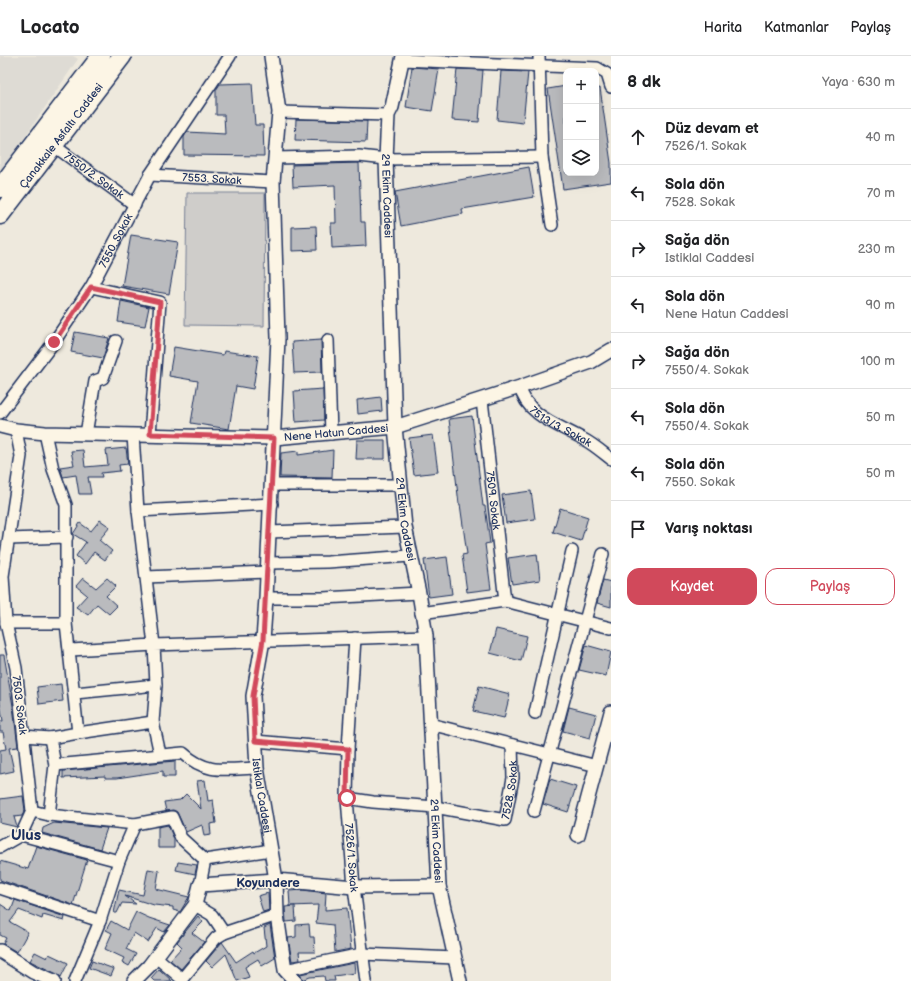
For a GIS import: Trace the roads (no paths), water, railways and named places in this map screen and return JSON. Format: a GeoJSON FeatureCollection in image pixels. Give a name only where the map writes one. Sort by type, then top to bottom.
{"type":"FeatureCollection","features":[{"type":"Feature","properties":{"kind":"highway","name":"Çanakkale Asfaltı Caddesi"},"geometry":{"type":"LineString","coordinates":[[0,188],[101,56]]}},
{"type":"Feature","properties":{"kind":"highway","name":"Çanakkale Asfaltı Caddesi"},"geometry":{"type":"LineString","coordinates":[[0,215],[122,56]]}},
{"type":"Feature","properties":{"kind":"street","name":"7550. Sokak"},"geometry":{"type":"LineString","coordinates":[[0,413],[54,342],[91,287],[150,175],[230,56]]}},
{"type":"Feature","properties":{"kind":"street","name":"Istiklal Caddesi"},"geometry":{"type":"LineString","coordinates":[[271,56],[279,112],[273,182],[278,338],[272,504],[269,532],[266,598],[263,640],[253,696],[257,768],[276,880],[277,915],[285,970]]}},
{"type":"Feature","properties":{"kind":"street"},"geometry":{"type":"LineString","coordinates":[[402,58],[539,61],[597,68],[607,74],[611,88]]}},
{"type":"Feature","properties":{"kind":"street","name":"29 Ekim Caddesi"},"geometry":{"type":"LineString","coordinates":[[402,58],[392,107],[388,115],[386,159],[395,428],[405,527],[410,556],[419,592],[421,613],[426,636],[439,886],[460,981]]}},
{"type":"Feature","properties":{"kind":"street"},"geometry":{"type":"LineString","coordinates":[[539,61],[542,157],[552,225]]}},
{"type":"Feature","properties":{"kind":"street"},"geometry":{"type":"LineString","coordinates":[[279,112],[388,115]]}},
{"type":"Feature","properties":{"kind":"street","name":"7550/2. Sokak"},"geometry":{"type":"LineString","coordinates":[[53,145],[135,205]]}},
{"type":"Feature","properties":{"kind":"street"},"geometry":{"type":"LineString","coordinates":[[276,158],[359,156],[386,159],[542,157]]}},
{"type":"Feature","properties":{"kind":"street","name":"7553. Sokak"},"geometry":{"type":"LineString","coordinates":[[150,175],[273,182]]}},
{"type":"Feature","properties":{"kind":"street"},"geometry":{"type":"LineString","coordinates":[[91,287],[160,302],[150,434]]}},
{"type":"Feature","properties":{"kind":"street"},"geometry":{"type":"LineString","coordinates":[[328,340],[331,434]]}},
{"type":"Feature","properties":{"kind":"street"},"geometry":{"type":"LineString","coordinates":[[86,434],[95,382],[103,378],[116,341]]}},
{"type":"Feature","properties":{"kind":"street","name":"Nene Hatun Caddesi"},"geometry":{"type":"LineString","coordinates":[[0,426],[16,430],[45,433],[150,434],[274,438],[395,428],[482,400],[591,362],[611,350]]}},
{"type":"Feature","properties":{"kind":"street","name":"7513/3. Sokak"},"geometry":{"type":"LineString","coordinates":[[520,387],[522,397],[530,407],[567,431],[587,441],[611,459]]}},
{"type":"Feature","properties":{"kind":"street","name":"7509. Sokak"},"geometry":{"type":"LineString","coordinates":[[482,400],[505,601]]}},
{"type":"Feature","properties":{"kind":"street","name":"7503. Sokak"},"geometry":{"type":"LineString","coordinates":[[16,430],[21,456],[3,576],[3,605],[16,668],[32,811]]}},
{"type":"Feature","properties":{"kind":"street"},"geometry":{"type":"LineString","coordinates":[[45,433],[53,469],[66,505],[66,622],[71,650],[78,733]]}},
{"type":"Feature","properties":{"kind":"street"},"geometry":{"type":"LineString","coordinates":[[133,435],[138,511],[154,645],[156,685],[153,722],[160,754]]}},
{"type":"Feature","properties":{"kind":"street"},"geometry":{"type":"LineString","coordinates":[[272,485],[401,485]]}},
{"type":"Feature","properties":{"kind":"street"},"geometry":{"type":"LineString","coordinates":[[138,511],[272,504]]}},
{"type":"Feature","properties":{"kind":"street"},"geometry":{"type":"LineString","coordinates":[[269,532],[405,527]]}},
{"type":"Feature","properties":{"kind":"street"},"geometry":{"type":"LineString","coordinates":[[9,538],[67,537]]}},
{"type":"Feature","properties":{"kind":"street"},"geometry":{"type":"LineString","coordinates":[[535,713],[572,551]]}},
{"type":"Feature","properties":{"kind":"street"},"geometry":{"type":"LineString","coordinates":[[534,811],[603,554]]}},
{"type":"Feature","properties":{"kind":"street"},"geometry":{"type":"LineString","coordinates":[[146,577],[410,556]]}},
{"type":"Feature","properties":{"kind":"street"},"geometry":{"type":"LineString","coordinates":[[266,598],[323,598],[419,592]]}},
{"type":"Feature","properties":{"kind":"street"},"geometry":{"type":"LineString","coordinates":[[421,613],[505,601],[611,628]]}},
{"type":"Feature","properties":{"kind":"street"},"geometry":{"type":"LineString","coordinates":[[6,623],[66,622]]}},
{"type":"Feature","properties":{"kind":"street"},"geometry":{"type":"LineString","coordinates":[[71,650],[263,640],[426,636]]}},
{"type":"Feature","properties":{"kind":"street","name":"7526/1. Sokak"},"geometry":{"type":"LineString","coordinates":[[355,638],[348,749],[347,798],[354,887],[366,981]]}},
{"type":"Feature","properties":{"kind":"street"},"geometry":{"type":"LineString","coordinates":[[75,693],[156,685]]}},
{"type":"Feature","properties":{"kind":"street"},"geometry":{"type":"LineString","coordinates":[[578,835],[611,712]]}},
{"type":"Feature","properties":{"kind":"street"},"geometry":{"type":"LineString","coordinates":[[24,736],[50,738],[153,722]]}},
{"type":"Feature","properties":{"kind":"street"},"geometry":{"type":"LineString","coordinates":[[430,724],[597,766]]}},
{"type":"Feature","properties":{"kind":"street"},"geometry":{"type":"LineString","coordinates":[[49,815],[55,765],[50,738]]}},
{"type":"Feature","properties":{"kind":"street"},"geometry":{"type":"LineString","coordinates":[[255,741],[348,749]]}},
{"type":"Feature","properties":{"kind":"street","name":"7528. Sokak"},"geometry":{"type":"LineString","coordinates":[[347,798],[374,802],[435,807],[505,820],[513,778],[512,745]]}},
{"type":"Feature","properties":{"kind":"street"},"geometry":{"type":"LineString","coordinates":[[55,765],[183,753],[193,763],[211,769],[257,768]]}},
{"type":"Feature","properties":{"kind":"street"},"geometry":{"type":"LineString","coordinates":[[0,847],[21,835],[32,811],[49,815],[135,824],[172,817],[181,838],[205,860]]}},
{"type":"Feature","properties":{"kind":"street"},"geometry":{"type":"LineString","coordinates":[[75,981],[100,921],[119,861],[135,824]]}},
{"type":"Feature","properties":{"kind":"street"},"geometry":{"type":"LineString","coordinates":[[21,835],[119,861]]}},
{"type":"Feature","properties":{"kind":"street"},"geometry":{"type":"LineString","coordinates":[[205,860],[271,850]]}},
{"type":"Feature","properties":{"kind":"street"},"geometry":{"type":"LineString","coordinates":[[134,981],[156,956],[195,906],[205,860]]}},
{"type":"Feature","properties":{"kind":"street"},"geometry":{"type":"LineString","coordinates":[[200,885],[254,880],[276,880],[354,887],[439,886]]}},
{"type":"Feature","properties":{"kind":"street"},"geometry":{"type":"LineString","coordinates":[[0,888],[100,921]]}},
{"type":"Feature","properties":{"kind":"street"},"geometry":{"type":"LineString","coordinates":[[195,906],[212,915],[224,933]]}},
{"type":"Feature","properties":{"kind":"street"},"geometry":{"type":"LineString","coordinates":[[156,956],[182,979],[216,938],[224,933],[277,915]]}},
{"type":"Feature","properties":{"kind":"street"},"geometry":{"type":"LineString","coordinates":[[0,951],[33,972],[54,981]]}},
{"type":"Feature","properties":{"kind":"street"},"geometry":{"type":"LineString","coordinates":[[285,970],[362,954],[455,958]]}},
{"type":"Feature","properties":{"kind":"street"},"geometry":{"type":"LineString","coordinates":[[285,970],[295,981]]}},
{"type":"Feature","properties":{"kind":"district","name":"Ulus"},"geometry":{"type":"Point","coordinates":[26,835]}},
{"type":"Feature","properties":{"kind":"district","name":"Koyundere"},"geometry":{"type":"Point","coordinates":[268,882]}}]}
